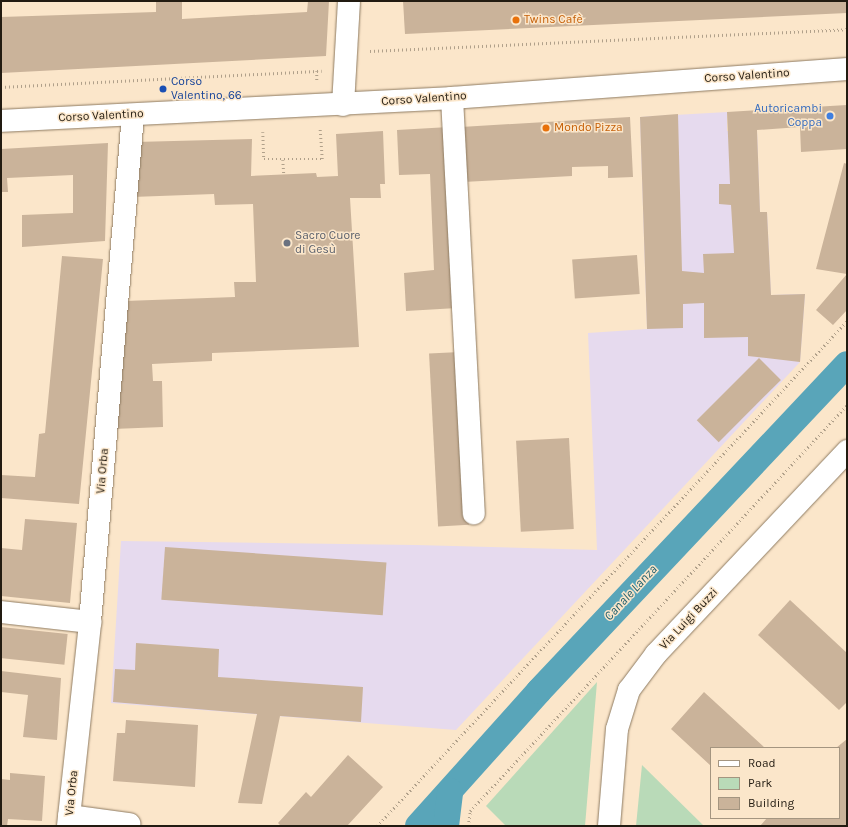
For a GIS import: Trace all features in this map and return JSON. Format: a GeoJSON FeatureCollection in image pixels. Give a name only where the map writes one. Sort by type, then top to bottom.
{"type":"FeatureCollection","features":[{"type":"Feature","properties":{"kind":"street"},"geometry":{"type":"LineString","coordinates":[[343,105],[349,1]]}},
{"type":"Feature","properties":{"kind":"street","name":"Corso Valentino"},"geometry":{"type":"LineString","coordinates":[[1,121],[343,105],[847,69]]}},
{"type":"Feature","properties":{"kind":"street"},"geometry":{"type":"LineString","coordinates":[[452,98],[474,513]]}},
{"type":"Feature","properties":{"kind":"street","name":"Via Orba"},"geometry":{"type":"LineString","coordinates":[[69,821],[90,622],[133,115]]}},
{"type":"Feature","properties":{"kind":"street","name":"Via Luigi Buzzi"},"geometry":{"type":"LineString","coordinates":[[609,826],[617,729],[630,690],[656,654],[847,451]]}},
{"type":"Feature","properties":{"kind":"street"},"geometry":{"type":"LineString","coordinates":[[1,612],[90,622]]}},
{"type":"Feature","properties":{"kind":"street"},"geometry":{"type":"LineString","coordinates":[[69,821],[129,824]]}},
{"type":"Feature","properties":{"kind":"path"},"geometry":{"type":"LineString","coordinates":[[1,87],[345,70],[366,51],[847,29]]}},
{"type":"Feature","properties":{"kind":"path"},"geometry":{"type":"LineString","coordinates":[[262,109],[264,159],[322,159],[320,129]]}},
{"type":"Feature","properties":{"kind":"path"},"geometry":{"type":"LineString","coordinates":[[283,160],[284,174]]}},
{"type":"Feature","properties":{"kind":"path"},"geometry":{"type":"LineString","coordinates":[[377,826],[847,321]]}},
{"type":"Feature","properties":{"kind":"path"},"geometry":{"type":"LineString","coordinates":[[468,826],[470,811],[847,405]]}},
{"type":"Feature","properties":{"kind":"shaded area"},"geometry":{"type":"Polygon","coordinates":[[[727,112],[727,131],[757,130],[760,212],[767,212],[771,295],[805,294],[800,362],[456,730],[111,703],[121,541],[416,545],[597,550],[588,333],[647,329],[640,117],[727,112]]]}},
{"type":"Feature","properties":{"kind":"green space"},"geometry":{"type":"Polygon","coordinates":[[[597,682],[585,826],[506,826],[486,806],[597,682]]]}},
{"type":"Feature","properties":{"kind":"green space"},"geometry":{"type":"Polygon","coordinates":[[[642,765],[704,826],[636,826],[642,765]]]}},
{"type":"Feature","properties":{"kind":"building"},"geometry":{"type":"Polygon","coordinates":[[[156,1],[182,1],[182,19],[307,12],[308,1],[329,1],[326,56],[1,73],[1,17],[156,12],[156,1]]]}},
{"type":"Feature","properties":{"kind":"building"},"geometry":{"type":"Polygon","coordinates":[[[403,1],[847,1],[847,13],[405,34],[403,1]]]}},
{"type":"Feature","properties":{"kind":"building"},"geometry":{"type":"Polygon","coordinates":[[[847,105],[847,149],[801,152],[800,127],[757,130],[760,212],[767,212],[771,295],[805,294],[800,362],[748,356],[748,337],[704,338],[704,303],[683,304],[683,328],[647,329],[640,117],[678,114],[682,271],[704,273],[703,254],[734,253],[731,205],[719,204],[719,184],[730,184],[727,112],[847,105]]]}},
{"type":"Feature","properties":{"kind":"building"},"geometry":{"type":"Polygon","coordinates":[[[630,117],[633,177],[608,178],[608,166],[572,167],[572,176],[463,182],[461,127],[630,117]]]}},
{"type":"Feature","properties":{"kind":"building"},"geometry":{"type":"Polygon","coordinates":[[[449,127],[457,308],[406,311],[404,273],[434,270],[430,174],[399,175],[397,130],[449,127]]]}},
{"type":"Feature","properties":{"kind":"building"},"geometry":{"type":"Polygon","coordinates":[[[383,131],[385,184],[380,184],[381,198],[350,198],[359,347],[212,353],[212,361],[152,364],[153,381],[162,381],[163,427],[113,429],[125,301],[235,297],[234,282],[256,282],[253,204],[215,205],[214,194],[132,197],[135,142],[252,139],[251,176],[316,173],[317,177],[338,176],[336,134],[383,131]]]}},
{"type":"Feature","properties":{"kind":"building"},"geometry":{"type":"Polygon","coordinates":[[[108,143],[105,241],[22,247],[22,215],[73,213],[73,175],[7,178],[8,192],[1,192],[1,149],[108,143]]]}},
{"type":"Feature","properties":{"kind":"building"},"geometry":{"type":"Polygon","coordinates":[[[844,163],[847,164],[847,274],[816,269],[844,163]]]}},
{"type":"Feature","properties":{"kind":"building"},"geometry":{"type":"Polygon","coordinates":[[[637,255],[640,294],[575,298],[572,260],[637,255]]]}},
{"type":"Feature","properties":{"kind":"building"},"geometry":{"type":"Polygon","coordinates":[[[62,256],[103,259],[79,504],[1,498],[1,475],[35,477],[39,434],[45,433],[62,256]]]}},
{"type":"Feature","properties":{"kind":"building"},"geometry":{"type":"Polygon","coordinates":[[[847,274],[847,310],[833,325],[816,310],[847,274]]]}},
{"type":"Feature","properties":{"kind":"building"},"geometry":{"type":"Polygon","coordinates":[[[460,352],[469,525],[438,526],[429,354],[460,352]]]}},
{"type":"Feature","properties":{"kind":"building"},"geometry":{"type":"Polygon","coordinates":[[[759,358],[781,380],[719,442],[697,420],[759,358]]]}},
{"type":"Feature","properties":{"kind":"building"},"geometry":{"type":"Polygon","coordinates":[[[569,438],[574,529],[521,532],[516,441],[569,438]]]}},
{"type":"Feature","properties":{"kind":"building"},"geometry":{"type":"Polygon","coordinates":[[[25,519],[77,523],[70,603],[1,596],[1,548],[22,550],[25,519]]]}},
{"type":"Feature","properties":{"kind":"building"},"geometry":{"type":"Polygon","coordinates":[[[165,547],[386,562],[383,615],[161,600],[165,547]]]}},
{"type":"Feature","properties":{"kind":"building"},"geometry":{"type":"Polygon","coordinates":[[[790,600],[847,653],[847,702],[839,710],[758,635],[790,600]]]}},
{"type":"Feature","properties":{"kind":"building"},"geometry":{"type":"Polygon","coordinates":[[[1,627],[68,634],[64,665],[1,658],[1,627]]]}},
{"type":"Feature","properties":{"kind":"building"},"geometry":{"type":"Polygon","coordinates":[[[136,643],[219,649],[218,677],[363,687],[361,722],[280,716],[262,804],[238,803],[257,714],[113,702],[115,669],[135,670],[136,643]]]}},
{"type":"Feature","properties":{"kind":"building"},"geometry":{"type":"Polygon","coordinates":[[[1,671],[61,678],[57,740],[23,737],[28,695],[1,692],[1,671]]]}},
{"type":"Feature","properties":{"kind":"building"},"geometry":{"type":"Polygon","coordinates":[[[704,692],[764,747],[710,747],[710,765],[671,729],[704,692]]]}},
{"type":"Feature","properties":{"kind":"building"},"geometry":{"type":"Polygon","coordinates":[[[126,720],[198,725],[195,787],[113,781],[117,733],[125,733],[126,720]]]}},
{"type":"Feature","properties":{"kind":"building"},"geometry":{"type":"Polygon","coordinates":[[[847,739],[847,826],[760,826],[766,819],[840,819],[840,747],[837,747],[847,739]]]}},
{"type":"Feature","properties":{"kind":"building"},"geometry":{"type":"Polygon","coordinates":[[[348,755],[383,787],[347,826],[281,826],[278,823],[306,792],[311,797],[348,755]]]}},
{"type":"Feature","properties":{"kind":"building"},"geometry":{"type":"Polygon","coordinates":[[[10,773],[45,776],[42,821],[8,819],[7,826],[1,826],[1,779],[10,780],[10,773]]]}},
{"type":"Feature","properties":{"kind":"waterway","name":"Canale Lanza"},"geometry":{"type":"LineString","coordinates":[[418,826],[539,691],[847,364]]}},
{"type":"Feature","properties":{"kind":"waterway"},"geometry":{"type":"LineString","coordinates":[[446,826],[450,791]]}},
{"type":"Feature","properties":{"kind":"place","name":"Twins Cafè"},"geometry":{"type":"Point","coordinates":[516,20]}},
{"type":"Feature","properties":{"kind":"place","name":"Corso Valentino, 66"},"geometry":{"type":"Point","coordinates":[163,89]}},
{"type":"Feature","properties":{"kind":"place","name":"Autoricambi Coppa"},"geometry":{"type":"Point","coordinates":[830,116]}},
{"type":"Feature","properties":{"kind":"place","name":"Mondo Pizza"},"geometry":{"type":"Point","coordinates":[546,128]}},
{"type":"Feature","properties":{"kind":"place","name":"Sacro Cuore di Gesù"},"geometry":{"type":"Point","coordinates":[287,243]}}]}
